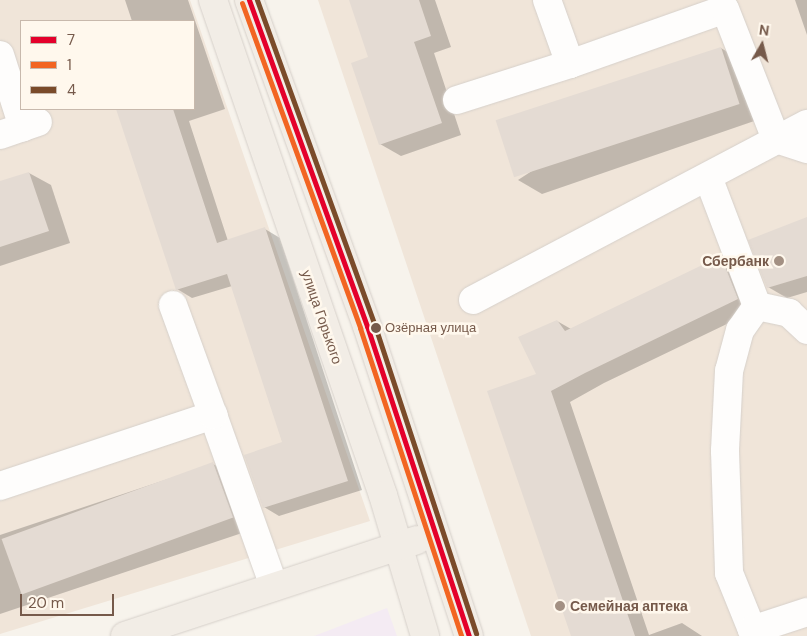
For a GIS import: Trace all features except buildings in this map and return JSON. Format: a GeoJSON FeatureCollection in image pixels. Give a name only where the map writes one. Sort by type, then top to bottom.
{"type":"FeatureCollection","features":[{"type":"Feature","properties":{"kind":"main road","name":"улица Горького"},"geometry":{"type":"LineString","coordinates":[[213,0],[399,546],[425,636]]}},
{"type":"Feature","properties":{"kind":"main road"},"geometry":{"type":"LineString","coordinates":[[249,0],[367,326],[470,636]]}},
{"type":"Feature","properties":{"kind":"main road"},"geometry":{"type":"LineString","coordinates":[[125,636],[435,534]]}},
{"type":"Feature","properties":{"kind":"street"},"geometry":{"type":"LineString","coordinates":[[547,0],[570,64]]}},
{"type":"Feature","properties":{"kind":"street"},"geometry":{"type":"LineString","coordinates":[[457,100],[570,64],[725,9],[776,139]]}},
{"type":"Feature","properties":{"kind":"street"},"geometry":{"type":"LineString","coordinates":[[0,55],[20,128]]}},
{"type":"Feature","properties":{"kind":"street"},"geometry":{"type":"LineString","coordinates":[[472,300],[807,124]]}},
{"type":"Feature","properties":{"kind":"street"},"geometry":{"type":"LineString","coordinates":[[776,139],[807,149]]}},
{"type":"Feature","properties":{"kind":"street"},"geometry":{"type":"LineString","coordinates":[[708,177],[757,306]]}},
{"type":"Feature","properties":{"kind":"street"},"geometry":{"type":"LineString","coordinates":[[172,305],[274,586]]}},
{"type":"Feature","properties":{"kind":"street"},"geometry":{"type":"LineString","coordinates":[[757,306],[789,313],[807,330]]}},
{"type":"Feature","properties":{"kind":"street"},"geometry":{"type":"LineString","coordinates":[[757,306],[740,330],[729,371],[726,451],[729,573],[752,630],[807,612]]}},
{"type":"Feature","properties":{"kind":"street"},"geometry":{"type":"LineString","coordinates":[[0,486],[213,415]]}},
{"type":"Feature","properties":{"kind":"shaded area"},"geometry":{"type":"Polygon","coordinates":[[[0,0],[190,0],[370,521],[0,634],[0,0]]]}},
{"type":"Feature","properties":{"kind":"shaded area"},"geometry":{"type":"Polygon","coordinates":[[[318,0],[807,0],[807,636],[531,636],[318,0]]]}},
{"type":"Feature","properties":{"kind":"shaded area"},"geometry":{"type":"Polygon","coordinates":[[[387,608],[397,636],[314,636],[387,608]]]}},
{"type":"Feature","properties":{"kind":"transit line","name":"7"},"geometry":{"type":"LineString","coordinates":[[249,0],[367,326],[469,636]]}},
{"type":"Feature","properties":{"kind":"transit line","name":"4"},"geometry":{"type":"LineString","coordinates":[[257,0],[374,323],[476,634]]}},
{"type":"Feature","properties":{"kind":"transit line","name":"1"},"geometry":{"type":"LineString","coordinates":[[242,3],[360,328],[461,636]]}},
{"type":"Feature","properties":{"kind":"place","name":"Сбербанк"},"geometry":{"type":"Point","coordinates":[779,261]}},
{"type":"Feature","properties":{"kind":"place","name":"Озёрная улица"},"geometry":{"type":"Point","coordinates":[376,328]}},
{"type":"Feature","properties":{"kind":"place","name":"Семейная аптека"},"geometry":{"type":"Point","coordinates":[560,606]}}]}
